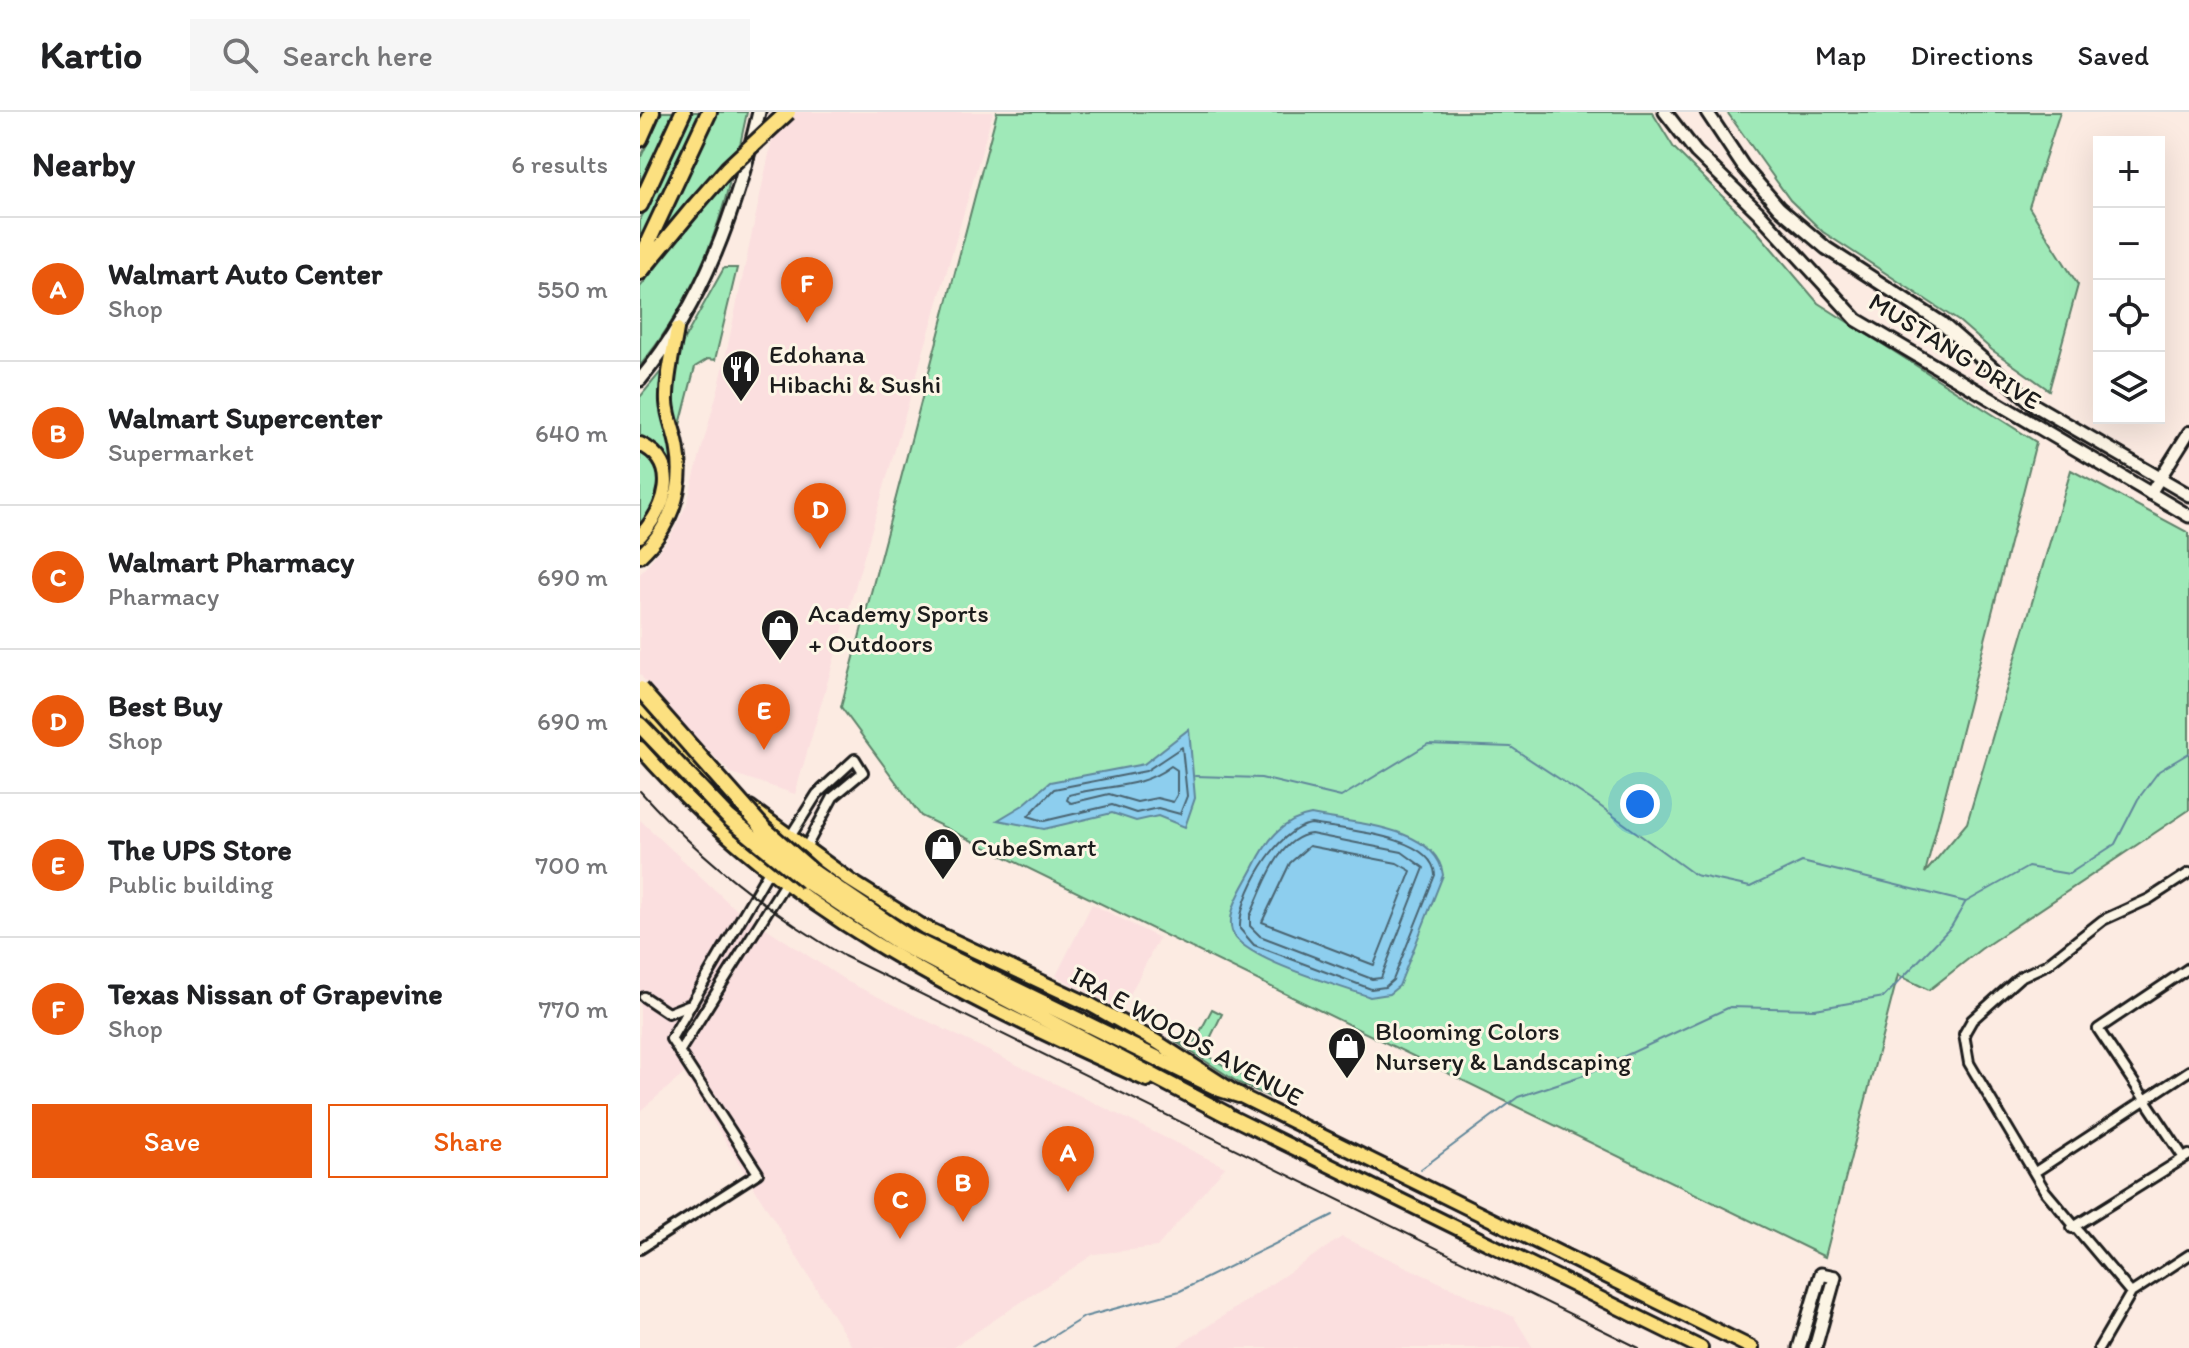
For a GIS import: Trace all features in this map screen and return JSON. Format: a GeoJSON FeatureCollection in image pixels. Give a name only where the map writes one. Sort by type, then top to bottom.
{"type":"FeatureCollection","features":[{"type":"Feature","properties":{"kind":"highway"},"geometry":{"type":"LineString","coordinates":[[640,139],[652,112]]}},
{"type":"Feature","properties":{"kind":"highway"},"geometry":{"type":"LineString","coordinates":[[640,205],[683,112]]}},
{"type":"Feature","properties":{"kind":"highway"},"geometry":{"type":"LineString","coordinates":[[640,259],[709,112]]}},
{"type":"Feature","properties":{"kind":"highway"},"geometry":{"type":"LineString","coordinates":[[640,272],[728,168],[788,112]]}},
{"type":"Feature","properties":{"kind":"highway"},"geometry":{"type":"LineString","coordinates":[[640,689],[763,828],[810,876],[910,938],[1220,1089],[1239,1095]]}},
{"type":"Feature","properties":{"kind":"highway"},"geometry":{"type":"LineString","coordinates":[[640,725],[729,818],[901,944],[1226,1114]]}},
{"type":"Feature","properties":{"kind":"main road"},"geometry":{"type":"LineString","coordinates":[[640,380],[677,329],[722,241],[759,112]]}},
{"type":"Feature","properties":{"kind":"main road","name":"MUSTANG DRIVE"},"geometry":{"type":"LineString","coordinates":[[1665,112],[1696,152],[1758,212],[1857,320],[2189,516]]}},
{"type":"Feature","properties":{"kind":"main road","name":"MUSTANG DRIVE"},"geometry":{"type":"LineString","coordinates":[[1707,112],[1743,166],[1779,208],[1815,240],[1940,322],[2036,406],[2189,495]]}},
{"type":"Feature","properties":{"kind":"main road"},"geometry":{"type":"LineString","coordinates":[[640,556],[663,529],[673,510],[680,483],[678,450],[667,405],[677,329]]}},
{"type":"Feature","properties":{"kind":"main road"},"geometry":{"type":"LineString","coordinates":[[640,444],[662,461],[667,481],[656,516],[640,536]]}},
{"type":"Feature","properties":{"kind":"main road","name":"IRA E WOODS AVENUE"},"geometry":{"type":"LineString","coordinates":[[640,704],[711,778],[806,848],[924,927],[1091,1005],[1157,1042],[1239,1095],[1752,1348]]}},
{"type":"Feature","properties":{"kind":"main road","name":"IRA E WOODS AVENUE"},"geometry":{"type":"LineString","coordinates":[[640,748],[689,803],[768,872],[890,953],[1095,1056],[1226,1114],[1701,1348]]}},
{"type":"Feature","properties":{"kind":"main road"},"geometry":{"type":"LineString","coordinates":[[1506,1253],[1524,1247],[1529,1237]]}},
{"type":"Feature","properties":{"kind":"main road"},"geometry":{"type":"LineString","coordinates":[[1799,1348],[1821,1274],[1835,1277],[1815,1348]]}},
{"type":"Feature","properties":{"kind":"street"},"geometry":{"type":"LineString","coordinates":[[2150,494],[2189,432]]}},
{"type":"Feature","properties":{"kind":"street"},"geometry":{"type":"LineString","coordinates":[[640,1249],[758,1173],[679,1052],[671,1039],[817,794],[855,759],[863,772],[833,797],[785,885],[679,1052]]}},
{"type":"Feature","properties":{"kind":"street"},"geometry":{"type":"LineString","coordinates":[[2131,1293],[2072,1228],[2035,1172],[1969,1063],[1964,1034],[1972,1020],[2020,977],[2046,965],[2103,920],[2149,899],[2189,873]]}},
{"type":"Feature","properties":{"kind":"street"},"geometry":{"type":"LineString","coordinates":[[2072,1228],[2187,1156],[2099,1026],[2189,968]]}},
{"type":"Feature","properties":{"kind":"street"},"geometry":{"type":"LineString","coordinates":[[710,974],[724,982]]}},
{"type":"Feature","properties":{"kind":"street"},"geometry":{"type":"LineString","coordinates":[[644,997],[658,1009],[676,1013],[698,996]]}},
{"type":"Feature","properties":{"kind":"street"},"geometry":{"type":"LineString","coordinates":[[2035,1172],[2189,1071]]}},
{"type":"Feature","properties":{"kind":"street"},"geometry":{"type":"LineString","coordinates":[[2099,1348],[2131,1293],[2189,1255]]}},
{"type":"Feature","properties":{"kind":"shaded area"},"geometry":{"type":"Polygon","coordinates":[[[778,112],[993,112],[795,794],[731,773],[660,703],[640,674],[640,574],[670,537],[686,506],[720,382],[778,112]]]}},
{"type":"Feature","properties":{"kind":"shaded area"},"geometry":{"type":"Polygon","coordinates":[[[640,820],[731,905],[848,982],[1225,1167],[1157,1247],[1094,1254],[952,1348],[853,1348],[684,1074],[640,1111],[640,820]]]}},
{"type":"Feature","properties":{"kind":"shaded area"},"geometry":{"type":"Polygon","coordinates":[[[1092,904],[1159,938],[1122,1010],[1056,976],[1092,904]]]}},
{"type":"Feature","properties":{"kind":"shaded area"},"geometry":{"type":"Polygon","coordinates":[[[1342,1237],[1514,1317],[1533,1348],[1175,1348],[1342,1237]]]}},
{"type":"Feature","properties":{"kind":"green space"},"geometry":{"type":"Polygon","coordinates":[[[662,112],[676,112],[640,182],[640,159],[662,112]]]}},
{"type":"Feature","properties":{"kind":"green space"},"geometry":{"type":"Polygon","coordinates":[[[693,112],[703,112],[640,244],[640,220],[693,112]]]}},
{"type":"Feature","properties":{"kind":"green space"},"geometry":{"type":"Polygon","coordinates":[[[716,112],[747,112],[740,145],[652,246],[716,112]]]}},
{"type":"Feature","properties":{"kind":"green space"},"geometry":{"type":"Polygon","coordinates":[[[997,112],[1652,112],[1674,148],[1756,230],[1818,303],[2036,442],[1925,873],[1967,823],[2071,470],[2189,533],[2189,810],[1981,949],[1929,990],[1898,975],[1825,1257],[921,816],[841,707],[997,112]]]}},
{"type":"Feature","properties":{"kind":"green space"},"geometry":{"type":"Polygon","coordinates":[[[1727,112],[2060,112],[2029,207],[2078,285],[2049,390],[1992,350],[1960,322],[1823,232],[1790,200],[1727,112]]]}},
{"type":"Feature","properties":{"kind":"green space"},"geometry":{"type":"Polygon","coordinates":[[[731,176],[717,227],[696,276],[671,323],[640,366],[640,287],[731,176]]]}},
{"type":"Feature","properties":{"kind":"green space"},"geometry":{"type":"Polygon","coordinates":[[[724,268],[737,268],[715,360],[708,359],[695,367],[680,425],[673,408],[676,354],[724,268]]]}},
{"type":"Feature","properties":{"kind":"green space"},"geometry":{"type":"Polygon","coordinates":[[[663,369],[666,371],[673,472],[660,449],[640,439],[640,397],[663,369]]]}},
{"type":"Feature","properties":{"kind":"green space"},"geometry":{"type":"Polygon","coordinates":[[[640,451],[656,468],[660,487],[653,507],[640,526],[640,451]]]}},
{"type":"Feature","properties":{"kind":"green space"},"geometry":{"type":"Polygon","coordinates":[[[1212,1009],[1222,1014],[1203,1053],[1273,1094],[1274,1099],[1239,1083],[1170,1038],[1192,1047],[1212,1009]]]}},
{"type":"Feature","properties":{"kind":"water"},"geometry":{"type":"Polygon","coordinates":[[[1189,729],[1195,798],[1185,827],[1158,816],[1136,821],[1112,813],[1044,829],[998,820],[1023,805],[1050,782],[1144,764],[1189,729]]]}},
{"type":"Feature","properties":{"kind":"water"},"geometry":{"type":"Polygon","coordinates":[[[1311,815],[1389,830],[1425,846],[1437,859],[1443,875],[1399,986],[1389,994],[1370,997],[1293,970],[1253,952],[1232,931],[1234,906],[1264,849],[1283,827],[1311,815]]]}},
{"type":"Feature","properties":{"kind":"waterway"},"geometry":{"type":"LineString","coordinates":[[1195,776],[1261,778],[1341,797],[1428,744],[1511,747],[1593,801],[1695,875],[1750,887],[1802,862],[1966,902],[2028,867],[2069,874],[2115,844],[2138,799],[2159,771],[2189,753]]}},
{"type":"Feature","properties":{"kind":"waterway"},"geometry":{"type":"LineString","coordinates":[[1421,1169],[1518,1097],[1584,1075],[1730,1007],[1815,1009],[1884,997],[1951,927],[1965,903]]}},
{"type":"Feature","properties":{"kind":"waterway"},"geometry":{"type":"LineString","coordinates":[[1034,1348],[1084,1317],[1180,1291],[1333,1215]]}},
{"type":"Feature","properties":{"kind":"railway"},"geometry":{"type":"LineString","coordinates":[[640,791],[686,839],[736,882],[788,921],[844,956],[1639,1348]]}},
{"type":"Feature","properties":{"kind":"place","name":"Texas Nissan of Grapevine"},"geometry":{"type":"Point","coordinates":[807,323]}},
{"type":"Feature","properties":{"kind":"place","name":"Edohana Hibachi & Sushi"},"geometry":{"type":"Point","coordinates":[741,403]}},
{"type":"Feature","properties":{"kind":"place","name":"Best Buy"},"geometry":{"type":"Point","coordinates":[820,549]}},
{"type":"Feature","properties":{"kind":"place","name":"Academy Sports + Outdoors"},"geometry":{"type":"Point","coordinates":[780,662]}},
{"type":"Feature","properties":{"kind":"place","name":"The UPS Store"},"geometry":{"type":"Point","coordinates":[764,750]}},
{"type":"Feature","properties":{"kind":"place","name":"CubeSmart"},"geometry":{"type":"Point","coordinates":[943,881]}},
{"type":"Feature","properties":{"kind":"place","name":"Blooming Colors Nursery & Landscaping"},"geometry":{"type":"Point","coordinates":[1347,1080]}},
{"type":"Feature","properties":{"kind":"place","name":"Walmart Auto Center"},"geometry":{"type":"Point","coordinates":[1068,1192]}},
{"type":"Feature","properties":{"kind":"place","name":"Walmart Supercenter"},"geometry":{"type":"Point","coordinates":[963,1222]}},
{"type":"Feature","properties":{"kind":"place","name":"Walmart Pharmacy"},"geometry":{"type":"Point","coordinates":[900,1239]}}]}
